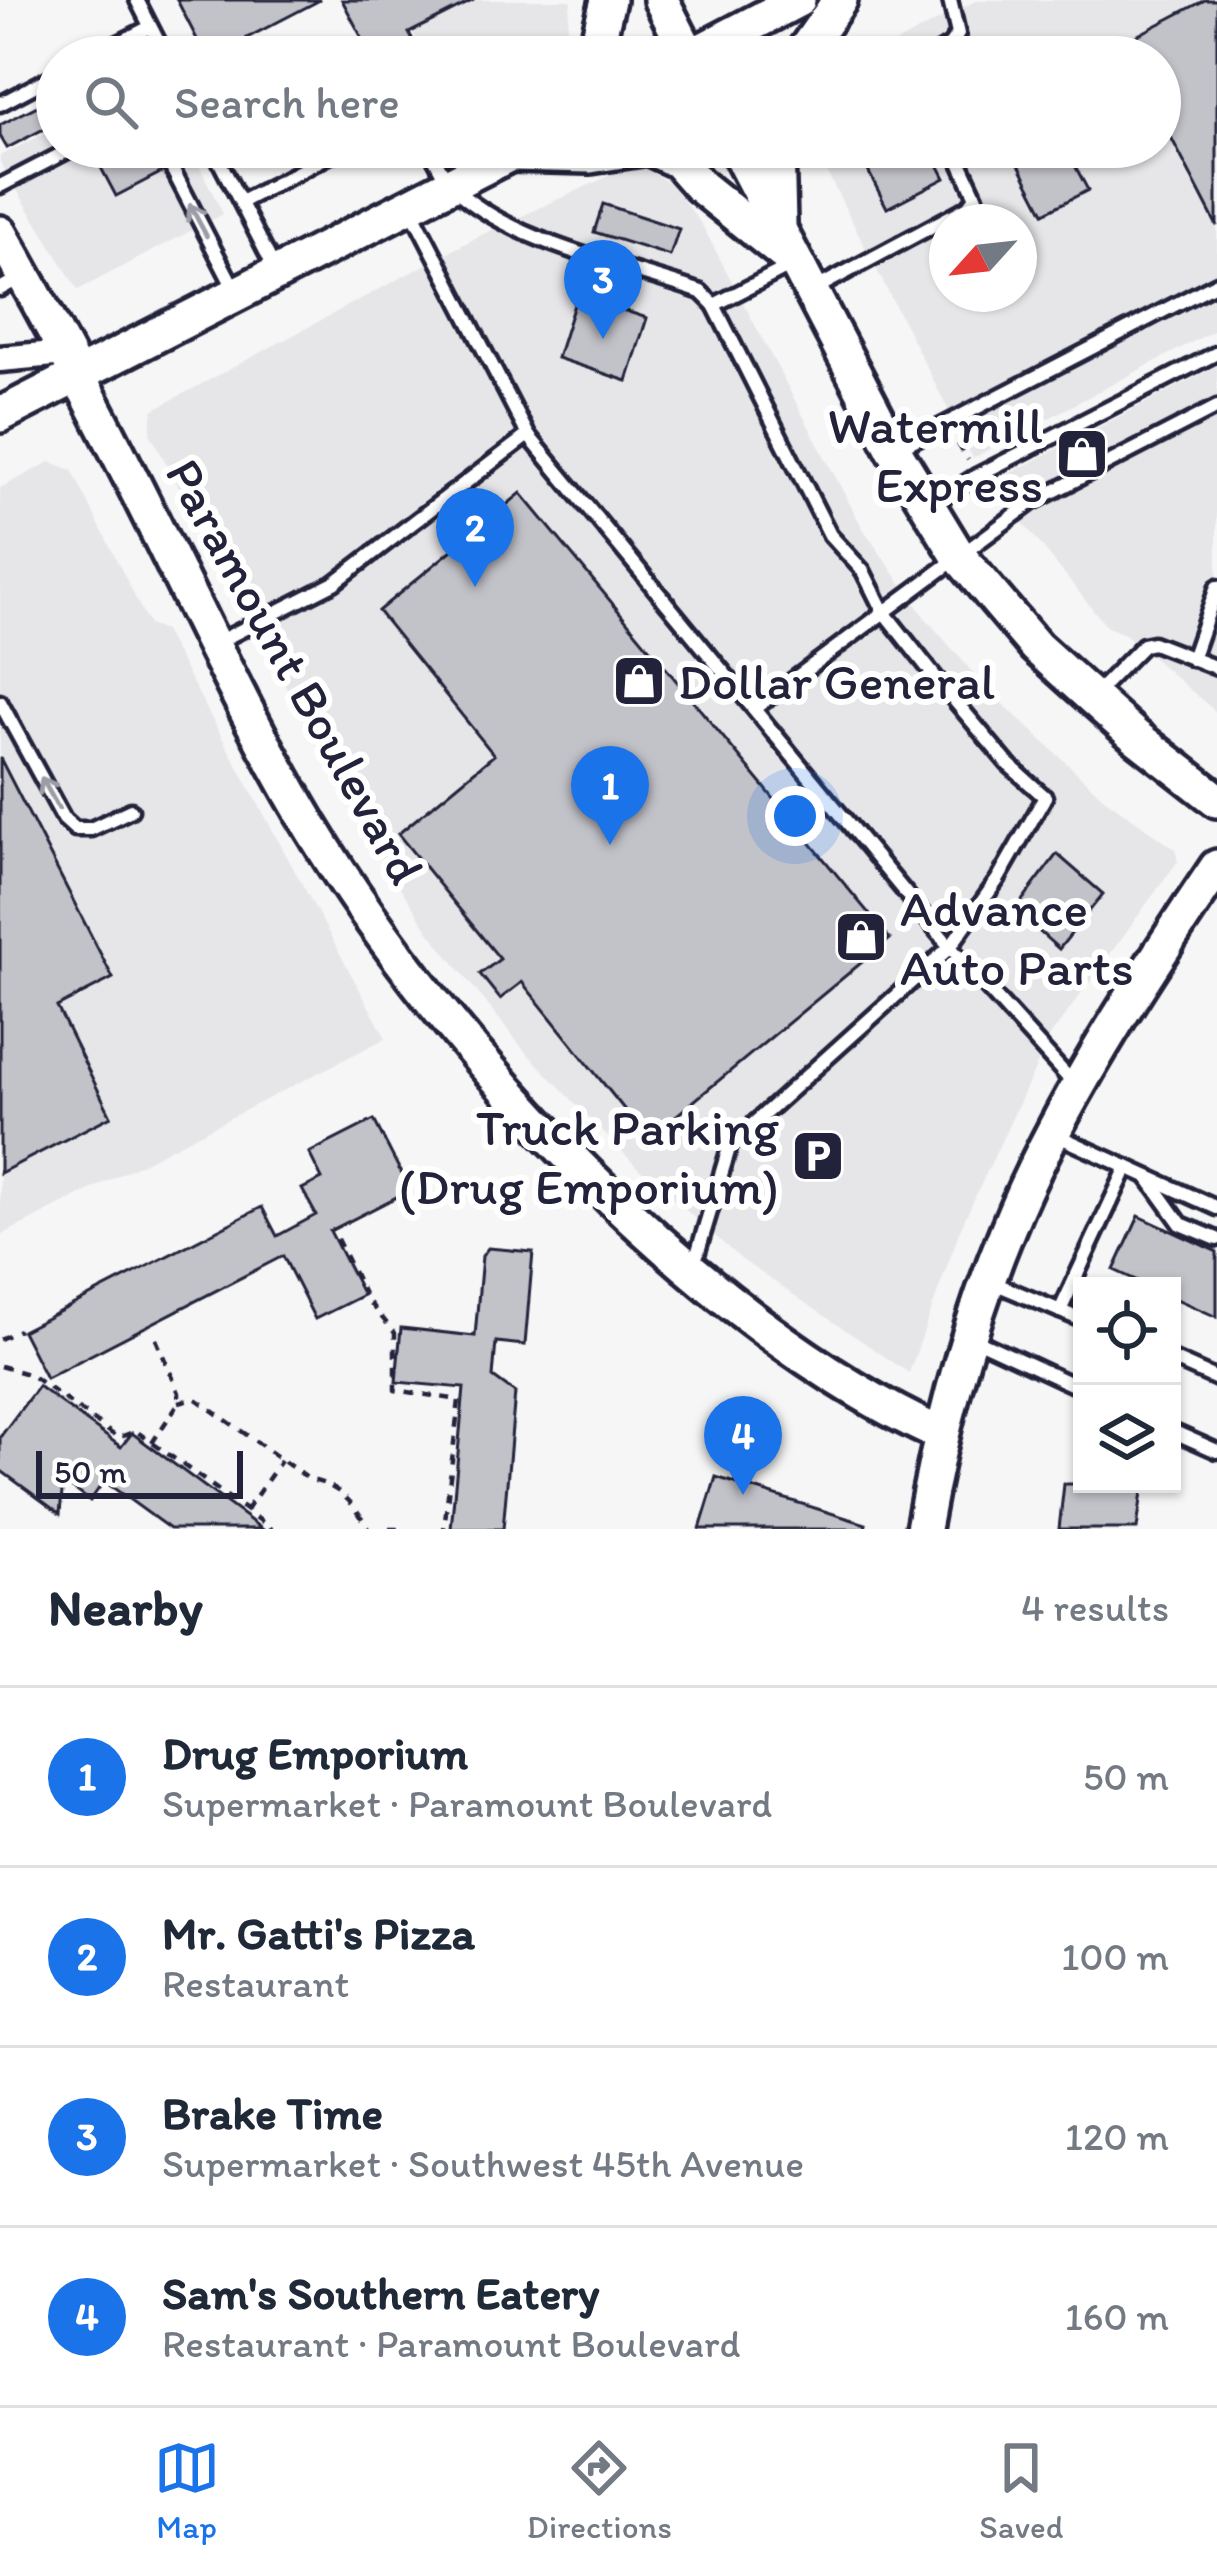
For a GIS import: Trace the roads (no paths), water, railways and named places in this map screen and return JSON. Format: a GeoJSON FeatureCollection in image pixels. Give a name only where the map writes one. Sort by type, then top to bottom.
{"type":"FeatureCollection","features":[{"type":"Feature","properties":{"kind":"main road"},"geometry":{"type":"LineString","coordinates":[[599,36],[608,0]]}},
{"type":"Feature","properties":{"kind":"main road"},"geometry":{"type":"LineString","coordinates":[[661,0],[679,36]]}},
{"type":"Feature","properties":{"kind":"main road"},"geometry":{"type":"LineString","coordinates":[[730,36],[798,0]]}},
{"type":"Feature","properties":{"kind":"main road"},"geometry":{"type":"LineString","coordinates":[[815,36],[840,0]]}},
{"type":"Feature","properties":{"kind":"main road"},"geometry":{"type":"LineString","coordinates":[[0,415],[71,364],[236,293],[484,168]]}},
{"type":"Feature","properties":{"kind":"main road"},"geometry":{"type":"LineString","coordinates":[[684,168],[803,278]]}},
{"type":"Feature","properties":{"kind":"main road"},"geometry":{"type":"LineString","coordinates":[[747,168],[894,450],[958,555],[1036,647],[1217,800]]}},
{"type":"Feature","properties":{"kind":"main road"},"geometry":{"type":"LineString","coordinates":[[777,168],[779,232]]}},
{"type":"Feature","properties":{"kind":"main road","name":"Paramount Boulevard"},"geometry":{"type":"LineString","coordinates":[[0,233],[12,282],[71,364],[311,827],[414,977],[541,1125],[693,1270],[829,1371],[894,1414],[940,1434]]}},
{"type":"Feature","properties":{"kind":"main road"},"geometry":{"type":"LineString","coordinates":[[923,1529],[940,1434],[1008,1228],[1079,1089],[1217,867]]}},
{"type":"Feature","properties":{"kind":"street"},"geometry":{"type":"LineString","coordinates":[[0,359],[71,364]]}},
{"type":"Feature","properties":{"kind":"lane"},"geometry":{"type":"LineString","coordinates":[[137,0],[155,36]]}},
{"type":"Feature","properties":{"kind":"lane"},"geometry":{"type":"LineString","coordinates":[[950,0],[957,36]]}},
{"type":"Feature","properties":{"kind":"lane"},"geometry":{"type":"LineString","coordinates":[[131,36],[150,26]]}},
{"type":"Feature","properties":{"kind":"lane"},"geometry":{"type":"LineString","coordinates":[[0,104],[36,85]]}},
{"type":"Feature","properties":{"kind":"lane"},"geometry":{"type":"LineString","coordinates":[[0,186],[36,167]]}},
{"type":"Feature","properties":{"kind":"lane"},"geometry":{"type":"LineString","coordinates":[[172,168],[236,293]]}},
{"type":"Feature","properties":{"kind":"lane"},"geometry":{"type":"LineString","coordinates":[[223,168],[277,272]]}},
{"type":"Feature","properties":{"kind":"lane"},"geometry":{"type":"LineString","coordinates":[[241,202],[306,168]]}},
{"type":"Feature","properties":{"kind":"lane"},"geometry":{"type":"LineString","coordinates":[[441,168],[451,185],[504,222],[540,240],[701,292],[714,305],[830,535],[875,589],[884,611],[1008,764],[1045,797],[998,879],[950,947],[730,1144],[693,1270]]}},
{"type":"Feature","properties":{"kind":"lane"},"geometry":{"type":"LineString","coordinates":[[714,305],[803,278],[968,207],[976,197],[964,168]]}},
{"type":"Feature","properties":{"kind":"lane"},"geometry":{"type":"LineString","coordinates":[[410,207],[528,435],[950,947],[1079,1089]]}},
{"type":"Feature","properties":{"kind":"lane"},"geometry":{"type":"LineString","coordinates":[[894,450],[1217,283]]}},
{"type":"Feature","properties":{"kind":"lane"},"geometry":{"type":"LineString","coordinates":[[926,508],[978,475],[1217,353]]}},
{"type":"Feature","properties":{"kind":"lane"},"geometry":{"type":"LineString","coordinates":[[754,707],[1031,502],[1217,407]]}},
{"type":"Feature","properties":{"kind":"lane"},"geometry":{"type":"LineString","coordinates":[[213,645],[334,583],[528,435]]}},
{"type":"Feature","properties":{"kind":"lane"},"geometry":{"type":"LineString","coordinates":[[1192,658],[1217,587]]}},
{"type":"Feature","properties":{"kind":"lane"},"geometry":{"type":"LineString","coordinates":[[1092,697],[1143,645],[1153,643],[1217,668]]}},
{"type":"Feature","properties":{"kind":"lane"},"geometry":{"type":"LineString","coordinates":[[0,702],[64,819],[76,829],[91,829],[130,810]]}},
{"type":"Feature","properties":{"kind":"lane"},"geometry":{"type":"LineString","coordinates":[[1054,1134],[1217,1208]]}},
{"type":"Feature","properties":{"kind":"lane"},"geometry":{"type":"LineString","coordinates":[[1060,1311],[1127,1167]]}},
{"type":"Feature","properties":{"kind":"lane"},"geometry":{"type":"LineString","coordinates":[[1147,1176],[1181,1224],[1217,1239]]}},
{"type":"Feature","properties":{"kind":"lane"},"geometry":{"type":"LineString","coordinates":[[988,1281],[1073,1316]]}},
{"type":"Feature","properties":{"kind":"lane"},"geometry":{"type":"LineString","coordinates":[[969,1336],[1073,1385]]}},
{"type":"Feature","properties":{"kind":"lane"},"geometry":{"type":"LineString","coordinates":[[1181,1363],[1217,1379]]}},
{"type":"Feature","properties":{"kind":"lane"},"geometry":{"type":"LineString","coordinates":[[1181,1435],[1217,1451]]}},
{"type":"Feature","properties":{"kind":"place","name":"Brake Time"},"geometry":{"type":"Point","coordinates":[603,339]}},
{"type":"Feature","properties":{"kind":"place","name":"Watermill Express"},"geometry":{"type":"Point","coordinates":[1082,454]}},
{"type":"Feature","properties":{"kind":"place","name":"Mr. Gatti's Pizza"},"geometry":{"type":"Point","coordinates":[475,587]}},
{"type":"Feature","properties":{"kind":"place","name":"Dollar General"},"geometry":{"type":"Point","coordinates":[639,681]}},
{"type":"Feature","properties":{"kind":"place","name":"Drug Emporium"},"geometry":{"type":"Point","coordinates":[610,845]}},
{"type":"Feature","properties":{"kind":"place","name":"Advance Auto Parts"},"geometry":{"type":"Point","coordinates":[861,937]}},
{"type":"Feature","properties":{"kind":"place","name":"Truck Parking (Drug Emporium)"},"geometry":{"type":"Point","coordinates":[818,1156]}},
{"type":"Feature","properties":{"kind":"place","name":"Sam's Southern Eatery"},"geometry":{"type":"Point","coordinates":[743,1495]}}]}
